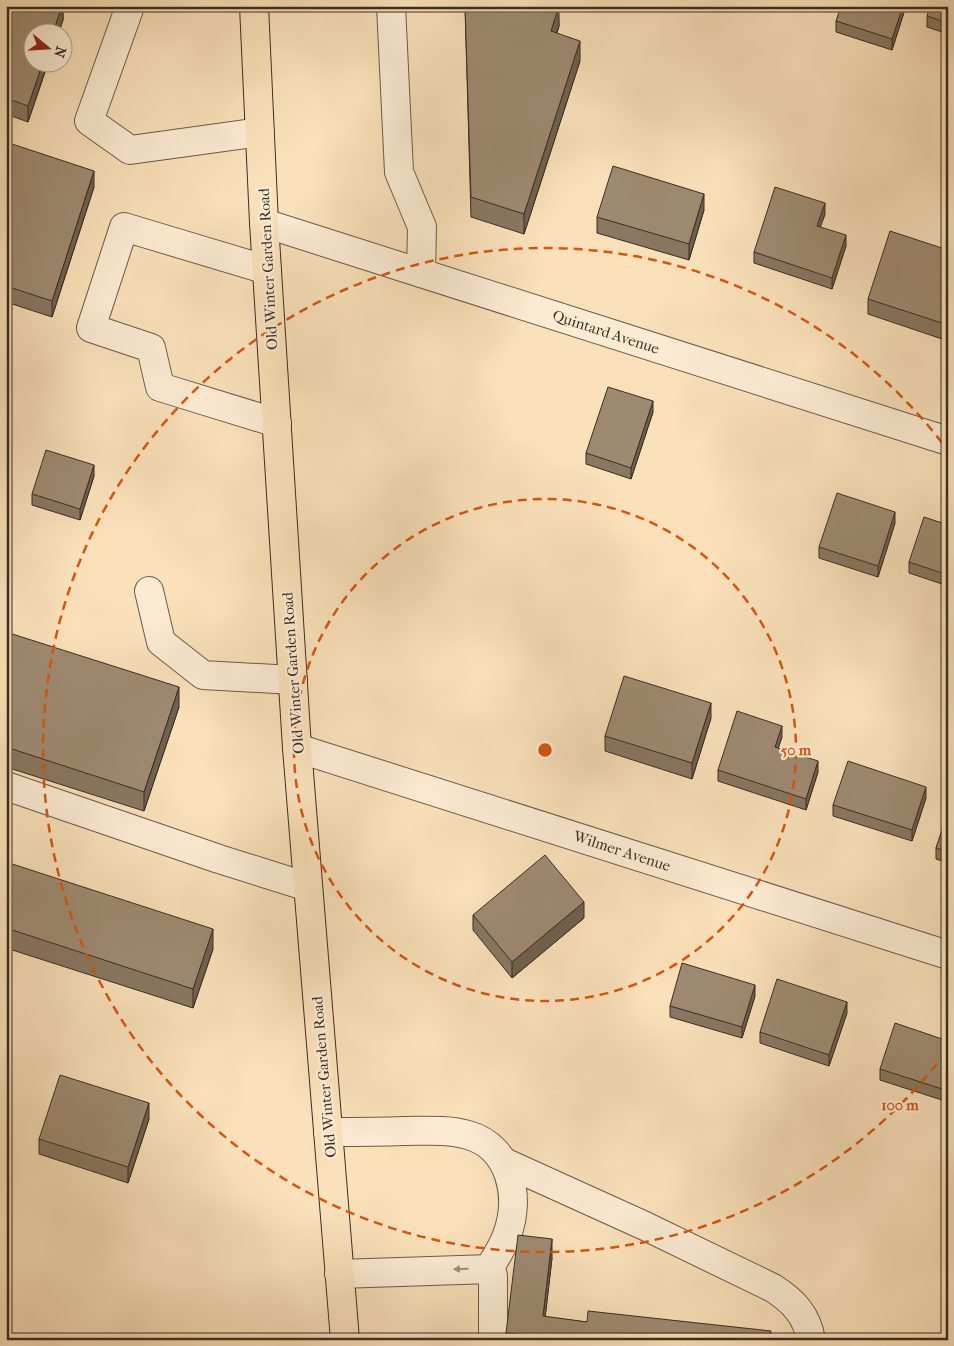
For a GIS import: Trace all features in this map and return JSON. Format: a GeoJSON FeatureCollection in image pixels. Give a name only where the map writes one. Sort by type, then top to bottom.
{"type":"FeatureCollection","features":[{"type":"Feature","properties":{"kind":"main road","name":"Old Winter Garden Road"},"geometry":{"type":"LineString","coordinates":[[254,6],[264,223],[297,748],[345,1340]]}},
{"type":"Feature","properties":{"kind":"street"},"geometry":{"type":"LineString","coordinates":[[127,6],[128,9],[89,121],[130,150],[260,132]]}},
{"type":"Feature","properties":{"kind":"street"},"geometry":{"type":"LineString","coordinates":[[391,6],[399,172],[422,227],[422,273]]}},
{"type":"Feature","properties":{"kind":"street","name":"Quintard Avenue"},"geometry":{"type":"LineString","coordinates":[[264,223],[948,441]]}},
{"type":"Feature","properties":{"kind":"street"},"geometry":{"type":"LineString","coordinates":[[267,270],[124,227],[91,328],[151,348],[160,387],[277,423]]}},
{"type":"Feature","properties":{"kind":"street"},"geometry":{"type":"LineString","coordinates":[[149,591],[161,642],[202,675],[293,680]]}},
{"type":"Feature","properties":{"kind":"street","name":"Wilmer Avenue"},"geometry":{"type":"LineString","coordinates":[[297,748],[948,955]]}},
{"type":"Feature","properties":{"kind":"street"},"geometry":{"type":"LineString","coordinates":[[6,786],[219,859],[308,887]]}},
{"type":"Feature","properties":{"kind":"street"},"geometry":{"type":"LineString","coordinates":[[328,1132],[457,1132],[480,1139],[498,1153],[506,1163],[512,1188],[511,1214],[507,1235],[489,1269]]}},
{"type":"Feature","properties":{"kind":"street"},"geometry":{"type":"LineString","coordinates":[[506,1163],[645,1226],[773,1288],[792,1300],[803,1315],[811,1340]]}},
{"type":"Feature","properties":{"kind":"street"},"geometry":{"type":"LineString","coordinates":[[339,1274],[489,1269]]}},
{"type":"Feature","properties":{"kind":"street"},"geometry":{"type":"LineString","coordinates":[[489,1269],[493,1276],[493,1340]]}},
{"type":"Feature","properties":{"kind":"building"},"geometry":{"type":"Polygon","coordinates":[[[6,6],[62,6],[56,22],[22,22],[22,72],[40,72],[28,106],[6,98],[6,6]]]}},
{"type":"Feature","properties":{"kind":"building"},"geometry":{"type":"Polygon","coordinates":[[[465,6],[559,6],[551,31],[580,41],[524,214],[471,197],[465,6]]]}},
{"type":"Feature","properties":{"kind":"building"},"geometry":{"type":"Polygon","coordinates":[[[841,6],[903,6],[892,39],[836,21],[841,6]]]}},
{"type":"Feature","properties":{"kind":"building"},"geometry":{"type":"Polygon","coordinates":[[[930,6],[948,6],[948,23],[927,16],[930,6]]]}},
{"type":"Feature","properties":{"kind":"building"},"geometry":{"type":"Polygon","coordinates":[[[12,144],[94,171],[52,301],[6,286],[6,162],[12,144]]]}},
{"type":"Feature","properties":{"kind":"building"},"geometry":{"type":"Polygon","coordinates":[[[613,166],[704,194],[689,244],[597,217],[613,166]]]}},
{"type":"Feature","properties":{"kind":"building"},"geometry":{"type":"Polygon","coordinates":[[[775,187],[825,203],[817,226],[846,235],[832,278],[754,252],[775,187]]]}},
{"type":"Feature","properties":{"kind":"building"},"geometry":{"type":"Polygon","coordinates":[[[890,231],[948,250],[948,317],[945,324],[868,299],[890,231]]]}},
{"type":"Feature","properties":{"kind":"building"},"geometry":{"type":"Polygon","coordinates":[[[608,387],[653,401],[631,468],[586,453],[608,387]]]}},
{"type":"Feature","properties":{"kind":"building"},"geometry":{"type":"Polygon","coordinates":[[[46,450],[94,465],[80,509],[32,494],[46,450]]]}},
{"type":"Feature","properties":{"kind":"building"},"geometry":{"type":"Polygon","coordinates":[[[837,493],[895,512],[878,566],[819,547],[837,493]]]}},
{"type":"Feature","properties":{"kind":"building"},"geometry":{"type":"Polygon","coordinates":[[[924,517],[948,525],[948,575],[909,562],[924,517]]]}},
{"type":"Feature","properties":{"kind":"building"},"geometry":{"type":"Polygon","coordinates":[[[6,632],[179,687],[144,792],[6,747],[6,632]]]}},
{"type":"Feature","properties":{"kind":"building"},"geometry":{"type":"Polygon","coordinates":[[[624,676],[711,703],[692,763],[605,736],[624,676]]]}},
{"type":"Feature","properties":{"kind":"building"},"geometry":{"type":"Polygon","coordinates":[[[737,711],[782,726],[775,747],[818,761],[806,799],[718,770],[737,711]]]}},
{"type":"Feature","properties":{"kind":"building"},"geometry":{"type":"Polygon","coordinates":[[[848,761],[926,787],[912,830],[833,805],[848,761]]]}},
{"type":"Feature","properties":{"kind":"building"},"geometry":{"type":"Polygon","coordinates":[[[948,813],[948,852],[936,848],[948,813]]]}},
{"type":"Feature","properties":{"kind":"building"},"geometry":{"type":"Polygon","coordinates":[[[545,855],[584,902],[512,962],[473,915],[545,855]]]}},
{"type":"Feature","properties":{"kind":"building"},"geometry":{"type":"Polygon","coordinates":[[[6,862],[213,929],[193,989],[6,928],[6,862]]]}},
{"type":"Feature","properties":{"kind":"building"},"geometry":{"type":"Polygon","coordinates":[[[682,963],[755,985],[742,1027],[670,1006],[682,963]]]}},
{"type":"Feature","properties":{"kind":"building"},"geometry":{"type":"Polygon","coordinates":[[[777,979],[847,1002],[829,1055],[760,1032],[777,979]]]}},
{"type":"Feature","properties":{"kind":"building"},"geometry":{"type":"Polygon","coordinates":[[[895,1023],[948,1041],[948,1082],[945,1090],[880,1069],[895,1023]]]}},
{"type":"Feature","properties":{"kind":"building"},"geometry":{"type":"Polygon","coordinates":[[[60,1075],[149,1103],[128,1167],[39,1139],[60,1075]]]}},
{"type":"Feature","properties":{"kind":"building"},"geometry":{"type":"Polygon","coordinates":[[[518,1235],[552,1239],[543,1316],[587,1322],[588,1311],[771,1331],[770,1340],[516,1340],[517,1334],[506,1333],[518,1235]]]}}]}
